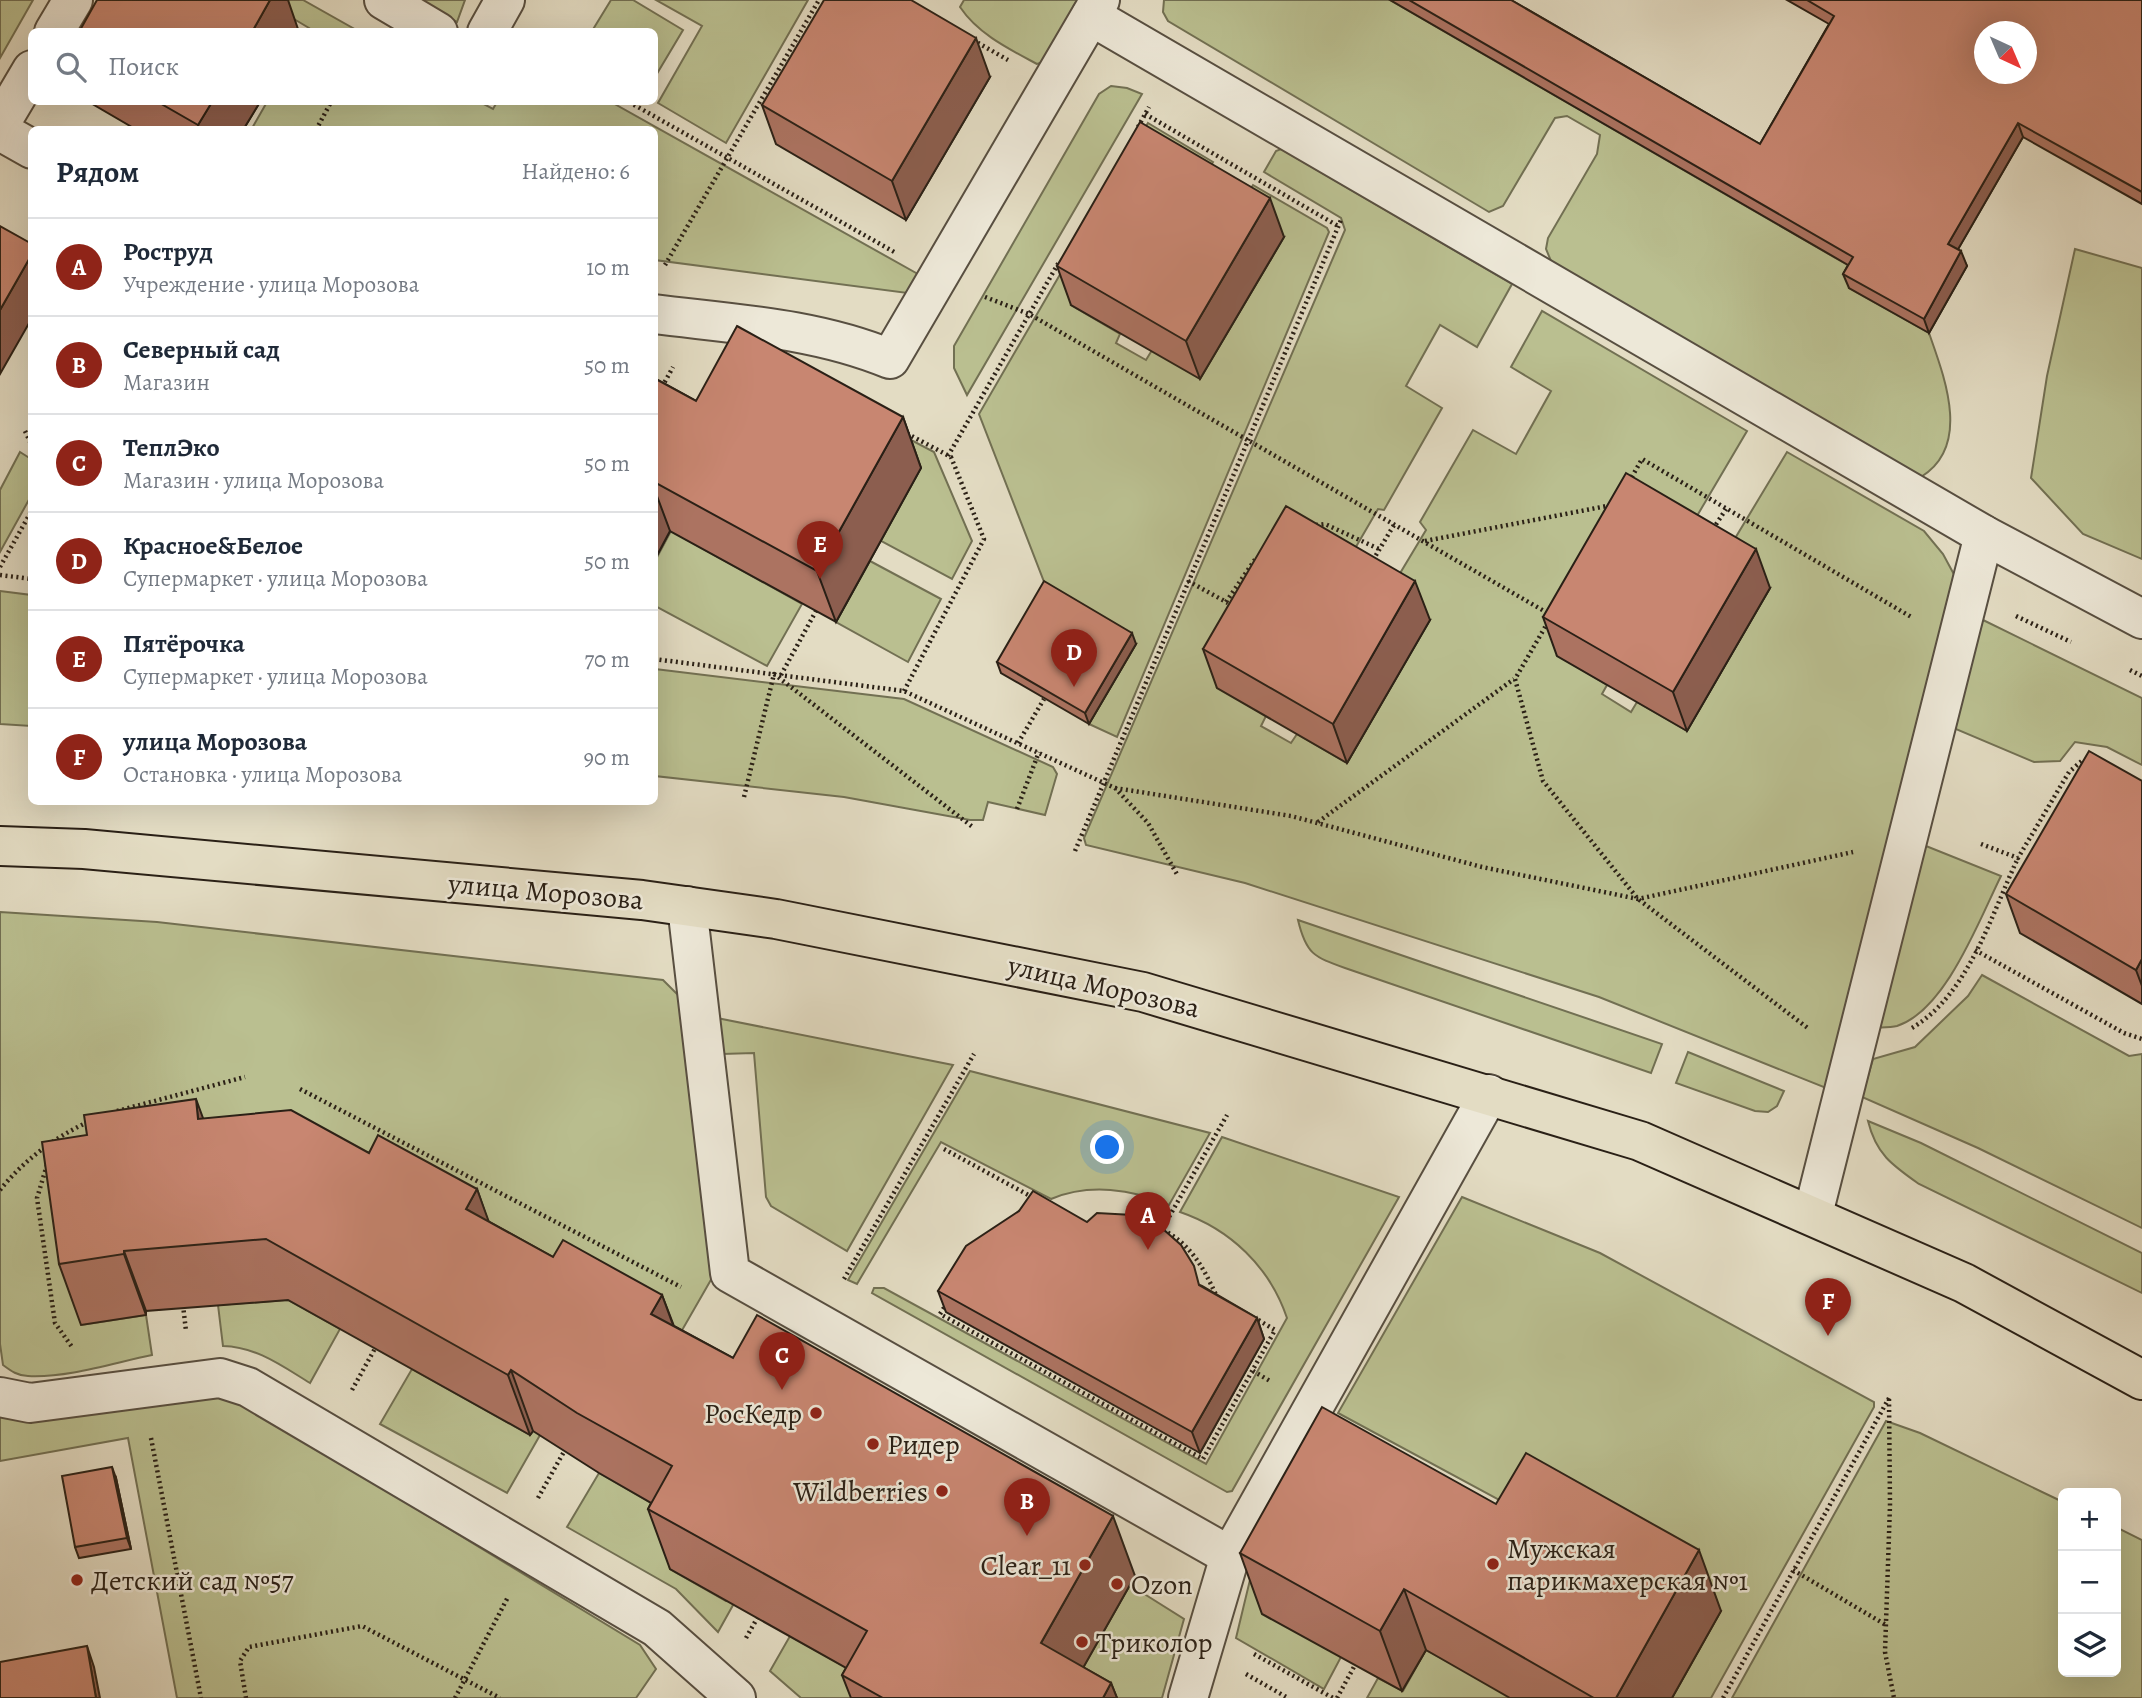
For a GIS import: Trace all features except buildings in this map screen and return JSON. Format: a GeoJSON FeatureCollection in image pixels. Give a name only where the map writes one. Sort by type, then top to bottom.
{"type":"FeatureCollection","features":[{"type":"Feature","properties":{"kind":"main road","name":"улица Морозова"},"geometry":{"type":"LineString","coordinates":[[0,846],[83,849],[687,906],[907,943],[1143,992],[1640,1141],[1813,1214],[1964,1283],[2142,1380]]}},
{"type":"Feature","properties":{"kind":"lane"},"geometry":{"type":"LineString","coordinates":[[56,28],[73,0]]}},
{"type":"Feature","properties":{"kind":"lane"},"geometry":{"type":"LineString","coordinates":[[384,0],[431,28]]}},
{"type":"Feature","properties":{"kind":"lane"},"geometry":{"type":"LineString","coordinates":[[489,28],[505,0]]}},
{"type":"Feature","properties":{"kind":"lane"},"geometry":{"type":"LineString","coordinates":[[658,314],[792,331],[849,342],[890,359],[1095,8],[1174,64],[1361,174],[1984,535],[2142,619]]}},
{"type":"Feature","properties":{"kind":"lane"},"geometry":{"type":"LineString","coordinates":[[0,124],[28,77]]}},
{"type":"Feature","properties":{"kind":"lane"},"geometry":{"type":"LineString","coordinates":[[0,131],[28,147]]}},
{"type":"Feature","properties":{"kind":"lane"},"geometry":{"type":"LineString","coordinates":[[1813,1214],[1984,535]]}},
{"type":"Feature","properties":{"kind":"lane"},"geometry":{"type":"LineString","coordinates":[[687,906],[730,1273],[1230,1556]]}},
{"type":"Feature","properties":{"kind":"lane"},"geometry":{"type":"LineString","coordinates":[[1188,1698],[1230,1556],[1489,1094]]}},
{"type":"Feature","properties":{"kind":"lane"},"geometry":{"type":"LineString","coordinates":[[0,1397],[30,1403],[220,1378],[248,1387],[657,1628],[736,1698]]}},
{"type":"Feature","properties":{"kind":"path"},"geometry":{"type":"LineString","coordinates":[[661,273],[819,0]]}},
{"type":"Feature","properties":{"kind":"path"},"geometry":{"type":"LineString","coordinates":[[1132,138],[1174,64]]}},
{"type":"Feature","properties":{"kind":"path"},"geometry":{"type":"LineString","coordinates":[[318,126],[329,105]]}},
{"type":"Feature","properties":{"kind":"path"},"geometry":{"type":"LineString","coordinates":[[634,105],[939,278],[1029,314],[1561,620]]}},
{"type":"Feature","properties":{"kind":"path"},"geometry":{"type":"LineString","coordinates":[[1145,114],[1338,226]]}},
{"type":"Feature","properties":{"kind":"path"},"geometry":{"type":"LineString","coordinates":[[1231,178],[1237,167]]}},
{"type":"Feature","properties":{"kind":"path"},"geometry":{"type":"LineString","coordinates":[[1075,851],[1361,174]]}},
{"type":"Feature","properties":{"kind":"path"},"geometry":{"type":"LineString","coordinates":[[948,456],[1063,256]]}},
{"type":"Feature","properties":{"kind":"path"},"geometry":{"type":"LineString","coordinates":[[661,389],[674,366]]}},
{"type":"Feature","properties":{"kind":"path"},"geometry":{"type":"LineString","coordinates":[[901,430],[948,456],[984,539],[904,691]]}},
{"type":"Feature","properties":{"kind":"path"},"geometry":{"type":"LineString","coordinates":[[25,431],[28,437]]}},
{"type":"Feature","properties":{"kind":"path"},"geometry":{"type":"LineString","coordinates":[[1623,493],[1642,459],[1924,624]]}},
{"type":"Feature","properties":{"kind":"path"},"geometry":{"type":"LineString","coordinates":[[1424,542],[1616,504],[1610,515]]}},
{"type":"Feature","properties":{"kind":"path"},"geometry":{"type":"LineString","coordinates":[[1708,538],[1726,509]]}},
{"type":"Feature","properties":{"kind":"path"},"geometry":{"type":"LineString","coordinates":[[0,567],[28,517]]}},
{"type":"Feature","properties":{"kind":"path"},"geometry":{"type":"LineString","coordinates":[[1304,528],[1325,524],[1379,550]]}},
{"type":"Feature","properties":{"kind":"path"},"geometry":{"type":"LineString","coordinates":[[1367,570],[1394,525]]}},
{"type":"Feature","properties":{"kind":"path"},"geometry":{"type":"LineString","coordinates":[[1226,602],[1261,551]]}},
{"type":"Feature","properties":{"kind":"path"},"geometry":{"type":"LineString","coordinates":[[0,575],[28,578]]}},
{"type":"Feature","properties":{"kind":"path"},"geometry":{"type":"LineString","coordinates":[[1188,581],[1236,608]]}},
{"type":"Feature","properties":{"kind":"path"},"geometry":{"type":"LineString","coordinates":[[1970,594],[2080,647]]}},
{"type":"Feature","properties":{"kind":"path"},"geometry":{"type":"LineString","coordinates":[[1317,823],[1515,679],[1558,604]]}},
{"type":"Feature","properties":{"kind":"path"},"geometry":{"type":"LineString","coordinates":[[781,675],[816,611]]}},
{"type":"Feature","properties":{"kind":"path"},"geometry":{"type":"LineString","coordinates":[[658,660],[904,691],[1115,788],[1317,823],[1482,867],[1638,899],[1907,840]]}},
{"type":"Feature","properties":{"kind":"path"},"geometry":{"type":"LineString","coordinates":[[2117,664],[2142,676]]}},
{"type":"Feature","properties":{"kind":"path"},"geometry":{"type":"LineString","coordinates":[[744,797],[774,674]]}},
{"type":"Feature","properties":{"kind":"path"},"geometry":{"type":"LineString","coordinates":[[774,674],[974,828]]}},
{"type":"Feature","properties":{"kind":"path"},"geometry":{"type":"LineString","coordinates":[[1515,679],[1543,781],[1638,899],[1853,1053],[1900,1036],[1922,1022],[1959,982],[2018,858],[2069,772],[2084,760],[2096,763]]}},
{"type":"Feature","properties":{"kind":"path"},"geometry":{"type":"LineString","coordinates":[[1018,743],[1044,699]]}},
{"type":"Feature","properties":{"kind":"path"},"geometry":{"type":"LineString","coordinates":[[1017,809],[1039,752]]}},
{"type":"Feature","properties":{"kind":"path"},"geometry":{"type":"LineString","coordinates":[[1115,788],[1148,823],[1178,876]]}},
{"type":"Feature","properties":{"kind":"path"},"geometry":{"type":"LineString","coordinates":[[1981,844],[2018,858]]}},
{"type":"Feature","properties":{"kind":"path"},"geometry":{"type":"LineString","coordinates":[[1975,950],[2124,1033],[2142,1039]]}},
{"type":"Feature","properties":{"kind":"path"},"geometry":{"type":"LineString","coordinates":[[819,1323],[974,1054]]}},
{"type":"Feature","properties":{"kind":"path"},"geometry":{"type":"LineString","coordinates":[[115,1111],[245,1077]]}},
{"type":"Feature","properties":{"kind":"path"},"geometry":{"type":"LineString","coordinates":[[300,1088],[702,1298],[730,1273]]}},
{"type":"Feature","properties":{"kind":"path"},"geometry":{"type":"LineString","coordinates":[[0,1190],[19,1167],[67,1131],[102,1115]]}},
{"type":"Feature","properties":{"kind":"path"},"geometry":{"type":"LineString","coordinates":[[1156,1241],[1227,1115]]}},
{"type":"Feature","properties":{"kind":"path"},"geometry":{"type":"LineString","coordinates":[[55,1149],[67,1131]]}},
{"type":"Feature","properties":{"kind":"path"},"geometry":{"type":"LineString","coordinates":[[944,1149],[1040,1201]]}},
{"type":"Feature","properties":{"kind":"path"},"geometry":{"type":"LineString","coordinates":[[48,1158],[37,1198],[55,1323],[79,1354]]}},
{"type":"Feature","properties":{"kind":"path"},"geometry":{"type":"LineString","coordinates":[[1151,1226],[1181,1241],[1198,1259],[1210,1278],[1215,1296],[1227,1303]]}},
{"type":"Feature","properties":{"kind":"path"},"geometry":{"type":"LineString","coordinates":[[952,1295],[940,1314],[1203,1459],[1275,1330],[1251,1317]]}},
{"type":"Feature","properties":{"kind":"path"},"geometry":{"type":"LineString","coordinates":[[182,1300],[185,1320]]}},
{"type":"Feature","properties":{"kind":"path"},"geometry":{"type":"LineString","coordinates":[[351,1392],[381,1338]]}},
{"type":"Feature","properties":{"kind":"path"},"geometry":{"type":"LineString","coordinates":[[141,1388],[201,1698]]}},
{"type":"Feature","properties":{"kind":"path"},"geometry":{"type":"LineString","coordinates":[[1723,1698],[1889,1398],[1890,1505],[1885,1652],[1894,1698]]}},
{"type":"Feature","properties":{"kind":"path"},"geometry":{"type":"LineString","coordinates":[[537,1501],[567,1447]]}},
{"type":"Feature","properties":{"kind":"path"},"geometry":{"type":"LineString","coordinates":[[455,1698],[531,1554]]}},
{"type":"Feature","properties":{"kind":"path"},"geometry":{"type":"LineString","coordinates":[[1793,1570],[1886,1625]]}},
{"type":"Feature","properties":{"kind":"path"},"geometry":{"type":"LineString","coordinates":[[758,1618],[762,1610]]}},
{"type":"Feature","properties":{"kind":"path"},"geometry":{"type":"LineString","coordinates":[[246,1698],[240,1661],[249,1647],[362,1626],[500,1698]]}},
{"type":"Feature","properties":{"kind":"path"},"geometry":{"type":"LineString","coordinates":[[1209,1629],[1335,1698],[1355,1665]]}},
{"type":"Feature","properties":{"kind":"green space"},"geometry":{"type":"Polygon","coordinates":[[[0,0],[33,0],[0,58],[0,0]]]}},
{"type":"Feature","properties":{"kind":"green space"},"geometry":{"type":"Polygon","coordinates":[[[269,0],[303,0],[353,28],[309,28],[267,3],[269,0]]]}},
{"type":"Feature","properties":{"kind":"green space"},"geometry":{"type":"Polygon","coordinates":[[[420,0],[465,0],[457,22],[420,0]]]}},
{"type":"Feature","properties":{"kind":"green space"},"geometry":{"type":"Polygon","coordinates":[[[611,0],[633,0],[683,30],[658,72],[658,28],[594,28],[611,0]]]}},
{"type":"Feature","properties":{"kind":"green space"},"geometry":{"type":"Polygon","coordinates":[[[656,0],[808,0],[726,143],[658,103],[702,26],[656,0]]]}},
{"type":"Feature","properties":{"kind":"green space"},"geometry":{"type":"Polygon","coordinates":[[[964,0],[1086,0],[1049,60],[1037,64],[995,40],[976,25],[960,7],[964,0]]]}},
{"type":"Feature","properties":{"kind":"green space"},"geometry":{"type":"Polygon","coordinates":[[[1164,0],[1390,0],[1858,271],[1849,288],[1929,333],[1947,389],[1950,410],[1946,447],[1937,464],[1921,477],[1904,471],[1551,261],[1546,249],[1548,238],[1597,154],[1600,135],[1567,116],[1555,118],[1503,206],[1489,212],[1168,21],[1163,12],[1164,0]]]}},
{"type":"Feature","properties":{"kind":"green space"},"geometry":{"type":"Polygon","coordinates":[[[1111,86],[1142,94],[967,395],[954,368],[954,346],[1099,94],[1111,86]]]}},
{"type":"Feature","properties":{"kind":"green space"},"geometry":{"type":"Polygon","coordinates":[[[265,105],[486,105],[493,109],[495,105],[616,105],[654,126],[253,126],[265,105]]]}},
{"type":"Feature","properties":{"kind":"green space"},"geometry":{"type":"Polygon","coordinates":[[[1148,123],[1213,162],[1198,186],[1071,305],[1120,334],[1116,343],[1146,360],[1253,185],[1327,228],[1329,232],[1117,737],[1089,724],[1136,644],[1048,592],[979,414],[1148,123]]]}},
{"type":"Feature","properties":{"kind":"green space"},"geometry":{"type":"Polygon","coordinates":[[[658,128],[925,278],[915,294],[658,260],[658,128]]]}},
{"type":"Feature","properties":{"kind":"green space"},"geometry":{"type":"Polygon","coordinates":[[[1281,149],[1512,284],[1477,347],[1440,325],[1406,386],[1442,408],[1384,510],[1378,509],[1343,569],[1217,687],[1266,716],[1261,726],[1291,743],[1297,734],[1347,763],[1429,620],[1387,595],[1426,530],[1420,522],[1473,430],[1516,454],[1551,391],[1511,367],[1542,311],[1747,431],[1684,538],[1557,655],[1607,685],[1602,694],[1631,712],[1637,702],[1687,731],[1770,588],[1722,560],[1787,452],[1924,531],[1943,554],[1957,580],[1826,1088],[1599,997],[1245,883],[1086,845],[1084,838],[1345,230],[1341,218],[1264,172],[1276,151],[1281,149]]]}},
{"type":"Feature","properties":{"kind":"green space"},"geometry":{"type":"Polygon","coordinates":[[[2075,249],[2142,268],[2142,559],[2083,534],[2031,478],[2047,376],[2075,249]]]}},
{"type":"Feature","properties":{"kind":"green space"},"geometry":{"type":"Polygon","coordinates":[[[875,421],[934,452],[972,541],[952,579],[881,541],[875,421]]]}},
{"type":"Feature","properties":{"kind":"green space"},"geometry":{"type":"Polygon","coordinates":[[[20,452],[28,457],[28,501],[0,552],[0,490],[20,452]]]}},
{"type":"Feature","properties":{"kind":"green space"},"geometry":{"type":"Polygon","coordinates":[[[671,531],[802,604],[767,666],[658,608],[658,555],[671,531]]]}},
{"type":"Feature","properties":{"kind":"green space"},"geometry":{"type":"Polygon","coordinates":[[[870,561],[941,599],[908,662],[836,622],[870,561]]]}},
{"type":"Feature","properties":{"kind":"green space"},"geometry":{"type":"Polygon","coordinates":[[[0,591],[28,595],[28,726],[0,724],[0,591]]]}},
{"type":"Feature","properties":{"kind":"green space"},"geometry":{"type":"Polygon","coordinates":[[[1981,619],[2142,698],[2142,765],[2107,747],[2075,742],[2060,761],[2034,762],[1951,727],[1981,619]]]}},
{"type":"Feature","properties":{"kind":"green space"},"geometry":{"type":"Polygon","coordinates":[[[658,669],[904,699],[1053,767],[1057,774],[1045,815],[988,802],[983,820],[970,820],[844,797],[658,776],[658,669]]]}},
{"type":"Feature","properties":{"kind":"green space"},"geometry":{"type":"Polygon","coordinates":[[[1921,844],[2001,876],[1959,962],[1931,1002],[1915,1017],[1897,1026],[1870,1028],[1921,844]]]}},
{"type":"Feature","properties":{"kind":"green space"},"geometry":{"type":"Polygon","coordinates":[[[0,912],[157,922],[663,980],[679,996],[716,1271],[677,1339],[401,1196],[81,1325],[146,1315],[152,1355],[59,1375],[28,1376],[15,1373],[3,1365],[0,1344],[0,912]]]}},
{"type":"Feature","properties":{"kind":"green space"},"geometry":{"type":"Polygon","coordinates":[[[1298,920],[1662,1044],[1651,1073],[1326,961],[1308,947],[1298,920]]]}},
{"type":"Feature","properties":{"kind":"green space"},"geometry":{"type":"Polygon","coordinates":[[[1982,975],[2129,1056],[2142,1054],[2142,1228],[1978,1148],[1862,1097],[1873,1059],[1915,1047],[1968,996],[1982,975]]]}},
{"type":"Feature","properties":{"kind":"green space"},"geometry":{"type":"Polygon","coordinates":[[[717,1018],[953,1065],[847,1251],[771,1206],[766,1197],[754,1053],[722,1054],[717,1018]]]}},
{"type":"Feature","properties":{"kind":"green space"},"geometry":{"type":"Polygon","coordinates":[[[1688,1052],[1784,1091],[1777,1106],[1768,1112],[1755,1111],[1676,1083],[1688,1052]]]}},
{"type":"Feature","properties":{"kind":"green space"},"geometry":{"type":"Polygon","coordinates":[[[970,1071],[1210,1133],[1169,1205],[1140,1195],[1110,1190],[1080,1191],[1051,1199],[941,1142],[857,1284],[848,1280],[970,1071]]]}},
{"type":"Feature","properties":{"kind":"green space"},"geometry":{"type":"Polygon","coordinates":[[[1868,1121],[1921,1143],[2142,1253],[2142,1293],[1919,1184],[1886,1158],[1871,1132],[1868,1121]]]}},
{"type":"Feature","properties":{"kind":"green space"},"geometry":{"type":"Polygon","coordinates":[[[1222,1137],[1399,1197],[1232,1491],[1227,1492],[872,1293],[874,1288],[884,1288],[1206,1464],[1287,1318],[1270,1282],[1246,1252],[1215,1229],[1180,1212],[1222,1137]]]}},
{"type":"Feature","properties":{"kind":"green space"},"geometry":{"type":"Polygon","coordinates":[[[1462,1197],[1600,1253],[1874,1402],[1874,1407],[1711,1698],[1672,1698],[1531,1517],[1338,1413],[1462,1197]]]}},
{"type":"Feature","properties":{"kind":"green space"},"geometry":{"type":"Polygon","coordinates":[[[288,1300],[340,1329],[310,1383],[258,1354],[223,1346],[218,1305],[288,1300]]]}},
{"type":"Feature","properties":{"kind":"green space"},"geometry":{"type":"Polygon","coordinates":[[[412,1369],[530,1435],[541,1417],[548,1421],[507,1493],[380,1424],[412,1369]]]}},
{"type":"Feature","properties":{"kind":"green space"},"geometry":{"type":"Polygon","coordinates":[[[220,1394],[246,1405],[640,1645],[656,1669],[636,1698],[177,1698],[128,1438],[0,1461],[0,1413],[220,1394]]]}},
{"type":"Feature","properties":{"kind":"green space"},"geometry":{"type":"Polygon","coordinates":[[[1886,1421],[1920,1433],[2058,1500],[2058,1677],[2121,1677],[2121,1530],[2142,1540],[2142,1698],[1732,1698],[1886,1421]]]}},
{"type":"Feature","properties":{"kind":"green space"},"geometry":{"type":"Polygon","coordinates":[[[599,1473],[658,1507],[670,1569],[726,1601],[742,1589],[718,1632],[676,1589],[567,1527],[599,1473]]]}},
{"type":"Feature","properties":{"kind":"green space"},"geometry":{"type":"Polygon","coordinates":[[[1255,1559],[1341,1657],[1324,1689],[1236,1638],[1255,1559]]]}},
{"type":"Feature","properties":{"kind":"green space"},"geometry":{"type":"Polygon","coordinates":[[[1130,1585],[1184,1619],[1162,1698],[1066,1698],[1130,1585]]]}},
{"type":"Feature","properties":{"kind":"green space"},"geometry":{"type":"Polygon","coordinates":[[[790,1636],[854,1672],[886,1698],[801,1698],[770,1671],[790,1636]]]}},
{"type":"Feature","properties":{"kind":"green space"},"geometry":{"type":"Polygon","coordinates":[[[1426,1650],[1516,1698],[1367,1698],[1378,1678],[1403,1691],[1426,1650]]]}},
{"type":"Feature","properties":{"kind":"place","name":"Пятёрочка"},"geometry":{"type":"Point","coordinates":[820,579]}},
{"type":"Feature","properties":{"kind":"place","name":"Красное&Белое"},"geometry":{"type":"Point","coordinates":[1074,687]}},
{"type":"Feature","properties":{"kind":"place","name":"Роструд"},"geometry":{"type":"Point","coordinates":[1148,1250]}},
{"type":"Feature","properties":{"kind":"place","name":"улица Морозова"},"geometry":{"type":"Point","coordinates":[1828,1336]}},
{"type":"Feature","properties":{"kind":"place","name":"ТеплЭко"},"geometry":{"type":"Point","coordinates":[782,1390]}},
{"type":"Feature","properties":{"kind":"place","name":"РосКедр"},"geometry":{"type":"Point","coordinates":[816,1413]}},
{"type":"Feature","properties":{"kind":"place","name":"Ридер"},"geometry":{"type":"Point","coordinates":[873,1444]}},
{"type":"Feature","properties":{"kind":"place","name":"Wildberries"},"geometry":{"type":"Point","coordinates":[942,1491]}},
{"type":"Feature","properties":{"kind":"place","name":"Северный сад"},"geometry":{"type":"Point","coordinates":[1027,1536]}},
{"type":"Feature","properties":{"kind":"place","name":"Мужская парикмахерская №1"},"geometry":{"type":"Point","coordinates":[1493,1564]}},
{"type":"Feature","properties":{"kind":"place","name":"Clear_11"},"geometry":{"type":"Point","coordinates":[1085,1565]}},
{"type":"Feature","properties":{"kind":"place","name":"Детский сад №57"},"geometry":{"type":"Point","coordinates":[77,1580]}},
{"type":"Feature","properties":{"kind":"place","name":"Ozon"},"geometry":{"type":"Point","coordinates":[1117,1584]}},
{"type":"Feature","properties":{"kind":"place","name":"Триколор"},"geometry":{"type":"Point","coordinates":[1082,1642]}}]}
